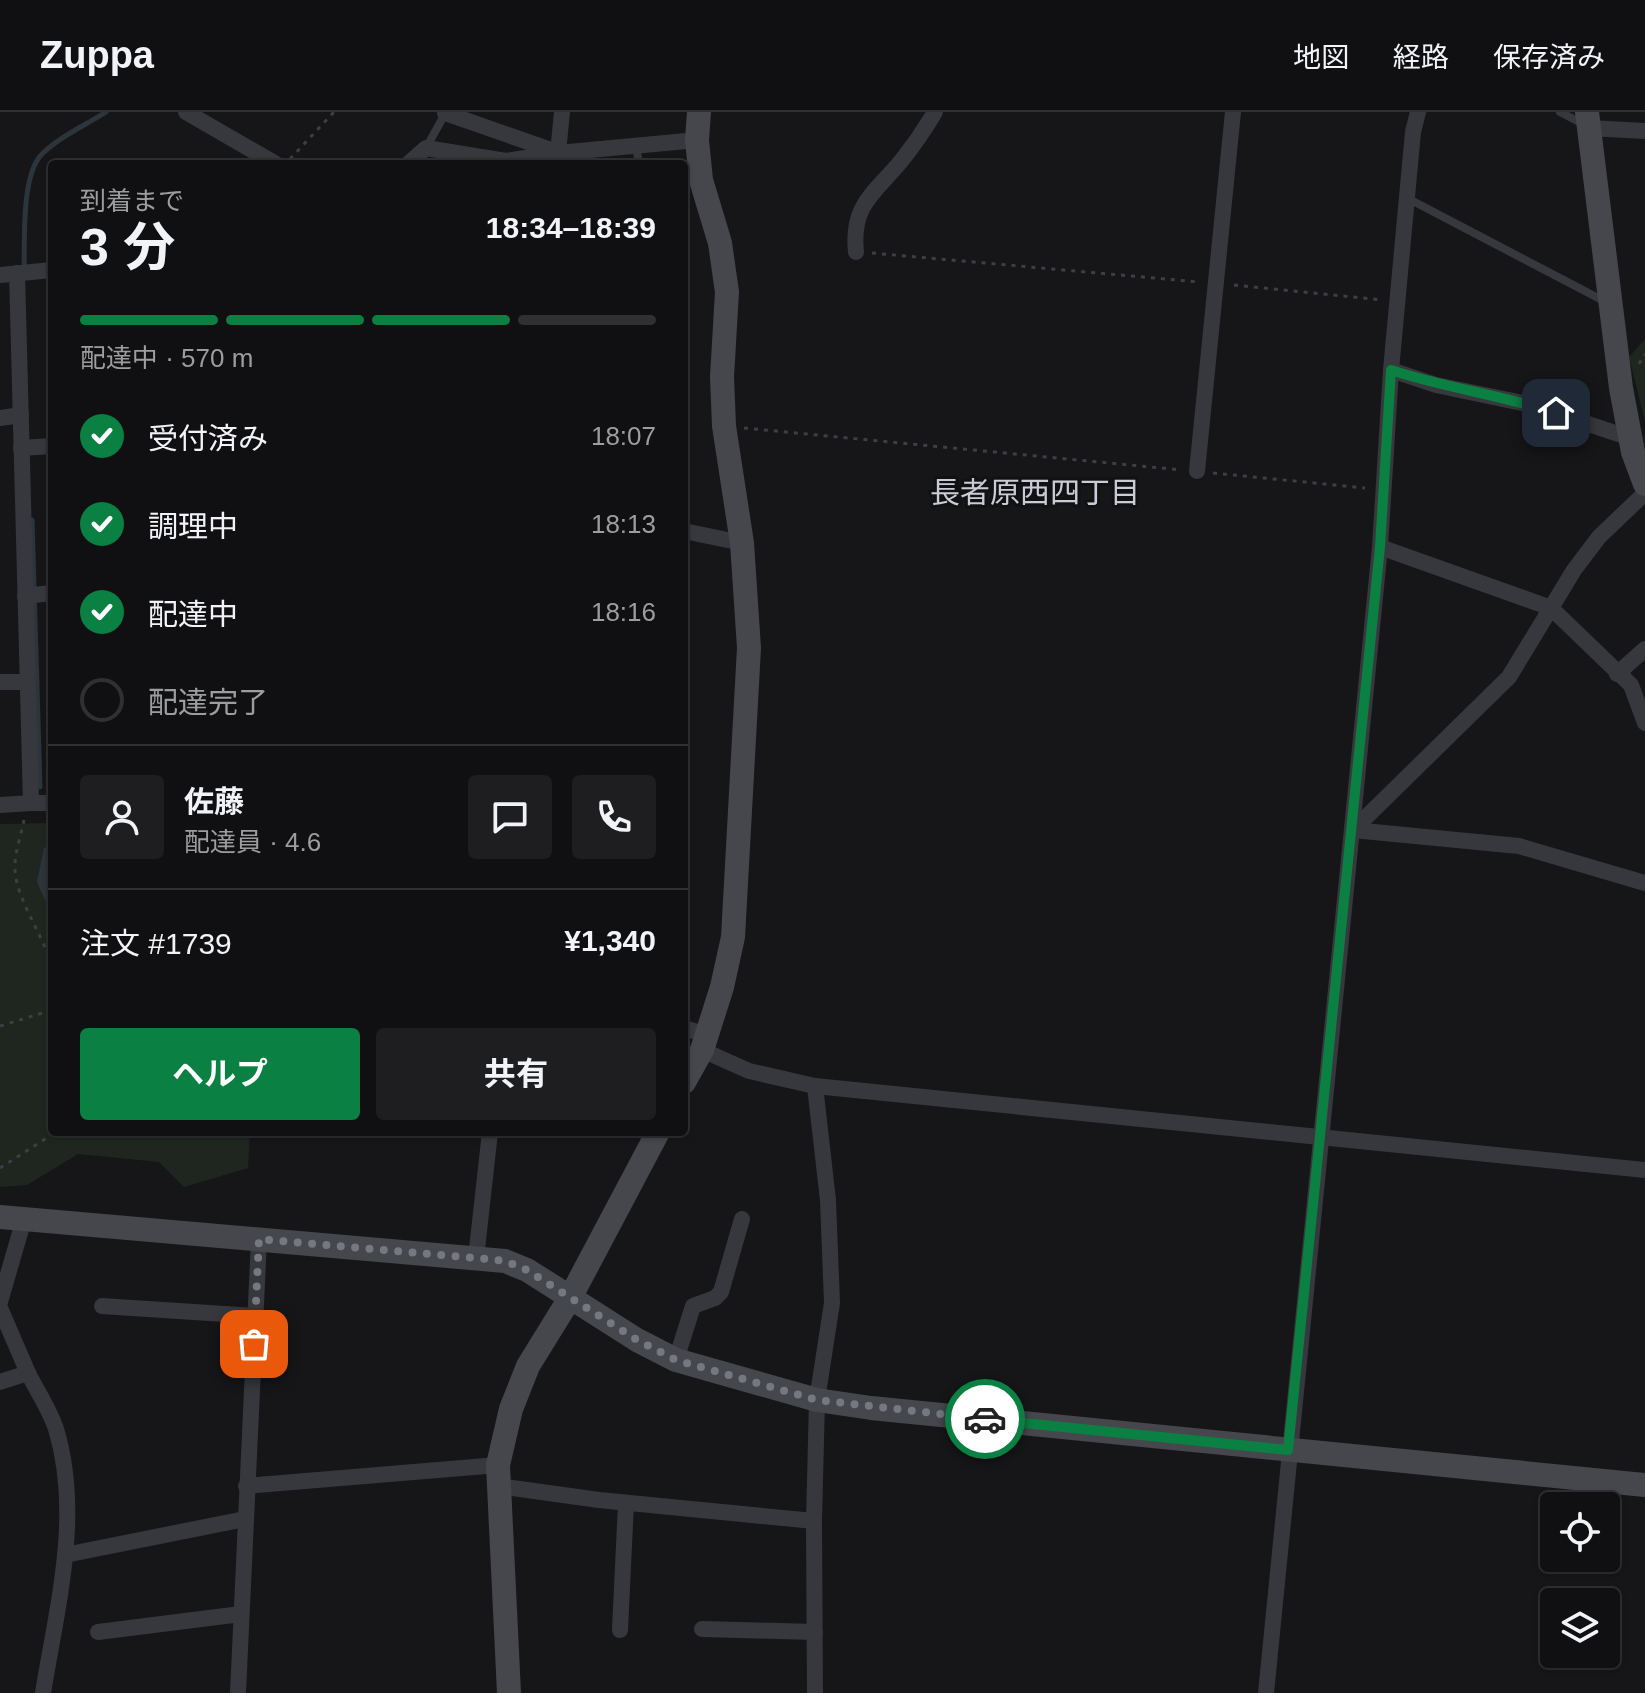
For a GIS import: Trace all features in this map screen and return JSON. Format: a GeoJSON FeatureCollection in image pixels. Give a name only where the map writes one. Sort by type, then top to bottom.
{"type":"FeatureCollection","features":[{"type":"Feature","properties":{"kind":"street"},"geometry":{"type":"LineString","coordinates":[[186,112],[277,160]]}},
{"type":"Feature","properties":{"kind":"street"},"geometry":{"type":"LineString","coordinates":[[562,112],[566,156]]}},
{"type":"Feature","properties":{"kind":"street"},"geometry":{"type":"LineString","coordinates":[[688,1069],[698,1037],[722,987],[733,937],[749,648],[742,543],[724,426],[722,377],[727,292],[720,243],[697,181],[699,112]]}},
{"type":"Feature","properties":{"kind":"street"},"geometry":{"type":"LineString","coordinates":[[856,252],[854,232],[869,194],[901,161],[935,112]]}},
{"type":"Feature","properties":{"kind":"street"},"geometry":{"type":"LineString","coordinates":[[1197,471],[1233,112]]}},
{"type":"Feature","properties":{"kind":"street"},"geometry":{"type":"LineString","coordinates":[[1266,1693],[1288,1450],[1353,830],[1380,547],[1391,370],[1418,112]]}},
{"type":"Feature","properties":{"kind":"street"},"geometry":{"type":"LineString","coordinates":[[446,113],[566,156]]}},
{"type":"Feature","properties":{"kind":"street"},"geometry":{"type":"LineString","coordinates":[[1645,131],[1588,120],[1609,303],[1630,438],[1645,484]]}},
{"type":"Feature","properties":{"kind":"street"},"geometry":{"type":"LineString","coordinates":[[518,160],[697,140]]}},
{"type":"Feature","properties":{"kind":"street"},"geometry":{"type":"LineString","coordinates":[[412,160],[426,148],[500,160]]}},
{"type":"Feature","properties":{"kind":"street"},"geometry":{"type":"LineString","coordinates":[[31,803],[21,415],[8,274],[48,270]]}},
{"type":"Feature","properties":{"kind":"street"},"geometry":{"type":"LineString","coordinates":[[1391,370],[1436,385],[1532,405],[1630,438]]}},
{"type":"Feature","properties":{"kind":"street"},"geometry":{"type":"LineString","coordinates":[[0,418],[21,415]]}},
{"type":"Feature","properties":{"kind":"street"},"geometry":{"type":"LineString","coordinates":[[21,448],[48,446]]}},
{"type":"Feature","properties":{"kind":"street"},"geometry":{"type":"LineString","coordinates":[[1353,830],[1509,677],[1599,537],[1645,493]]}},
{"type":"Feature","properties":{"kind":"street"},"geometry":{"type":"LineString","coordinates":[[688,532],[742,543]]}},
{"type":"Feature","properties":{"kind":"street"},"geometry":{"type":"LineString","coordinates":[[1380,547],[1551,608],[1631,685],[1645,723]]}},
{"type":"Feature","properties":{"kind":"street"},"geometry":{"type":"LineString","coordinates":[[25,596],[48,593]]}},
{"type":"Feature","properties":{"kind":"street"},"geometry":{"type":"LineString","coordinates":[[1617,674],[1645,649]]}},
{"type":"Feature","properties":{"kind":"street"},"geometry":{"type":"LineString","coordinates":[[0,682],[27,682]]}},
{"type":"Feature","properties":{"kind":"street"},"geometry":{"type":"LineString","coordinates":[[0,805],[48,803]]}},
{"type":"Feature","properties":{"kind":"street"},"geometry":{"type":"LineString","coordinates":[[1353,830],[1519,846],[1645,883]]}},
{"type":"Feature","properties":{"kind":"street"},"geometry":{"type":"LineString","coordinates":[[698,1037],[749,1071],[815,1086],[1645,1170]]}},
{"type":"Feature","properties":{"kind":"street"},"geometry":{"type":"LineString","coordinates":[[815,1086],[828,1200],[832,1303],[817,1400],[815,1693]]}},
{"type":"Feature","properties":{"kind":"street"},"geometry":{"type":"LineString","coordinates":[[476,1258],[490,1136]]}},
{"type":"Feature","properties":{"kind":"street"},"geometry":{"type":"LineString","coordinates":[[509,1693],[498,1475],[511,1409],[528,1366],[570,1298],[656,1136]]}},
{"type":"Feature","properties":{"kind":"street"},"geometry":{"type":"LineString","coordinates":[[43,1693],[65,1555],[69,1489],[55,1426],[28,1373],[0,1305],[12,1218],[505,1261],[527,1270],[676,1360],[817,1400],[871,1408],[1645,1485]]}},
{"type":"Feature","properties":{"kind":"street"},"geometry":{"type":"LineString","coordinates":[[676,1360],[693,1306],[715,1298],[721,1292],[742,1219]]}},
{"type":"Feature","properties":{"kind":"street"},"geometry":{"type":"LineString","coordinates":[[238,1693],[259,1239]]}},
{"type":"Feature","properties":{"kind":"street"},"geometry":{"type":"LineString","coordinates":[[102,1306],[255,1316]]}},
{"type":"Feature","properties":{"kind":"street"},"geometry":{"type":"LineString","coordinates":[[0,1382],[28,1373]]}},
{"type":"Feature","properties":{"kind":"street"},"geometry":{"type":"LineString","coordinates":[[246,1486],[498,1475],[626,1503],[814,1521]]}},
{"type":"Feature","properties":{"kind":"street"},"geometry":{"type":"LineString","coordinates":[[620,1630],[626,1503]]}},
{"type":"Feature","properties":{"kind":"street"},"geometry":{"type":"LineString","coordinates":[[65,1555],[245,1519]]}},
{"type":"Feature","properties":{"kind":"street"},"geometry":{"type":"LineString","coordinates":[[98,1632],[241,1614]]}},
{"type":"Feature","properties":{"kind":"street"},"geometry":{"type":"LineString","coordinates":[[702,1629],[815,1632]]}},
{"type":"Feature","properties":{"kind":"lane"},"geometry":{"type":"LineString","coordinates":[[1560,112],[1588,120]]}},
{"type":"Feature","properties":{"kind":"lane"},"geometry":{"type":"LineString","coordinates":[[426,148],[446,113]]}},
{"type":"Feature","properties":{"kind":"lane"},"geometry":{"type":"LineString","coordinates":[[636,146],[638,160]]}},
{"type":"Feature","properties":{"kind":"lane"},"geometry":{"type":"LineString","coordinates":[[1407,198],[1609,303]]}},
{"type":"Feature","properties":{"kind":"path"},"geometry":{"type":"LineString","coordinates":[[286,160],[334,112]]}},
{"type":"Feature","properties":{"kind":"path"},"geometry":{"type":"LineString","coordinates":[[856,252],[1398,301]]}},
{"type":"Feature","properties":{"kind":"path"},"geometry":{"type":"LineString","coordinates":[[724,426],[1384,489]]}},
{"type":"Feature","properties":{"kind":"path"},"geometry":{"type":"LineString","coordinates":[[24,820],[15,858],[16,882],[48,952]]}},
{"type":"Feature","properties":{"kind":"path"},"geometry":{"type":"LineString","coordinates":[[0,1026],[48,1011]]}},
{"type":"Feature","properties":{"kind":"path"},"geometry":{"type":"LineString","coordinates":[[0,1168],[50,1136]]}},
{"type":"Feature","properties":{"kind":"shaded area"},"geometry":{"type":"Polygon","coordinates":[[[1645,339],[1645,421],[1629,357],[1645,339]]]}},
{"type":"Feature","properties":{"kind":"shaded area"},"geometry":{"type":"Polygon","coordinates":[[[48,823],[48,1136],[250,1136],[248,1168],[184,1187],[159,1162],[78,1154],[27,1185],[0,1187],[0,824],[48,823]]]}},
{"type":"Feature","properties":{"kind":"shaded area"},"geometry":{"type":"Polygon","coordinates":[[[48,846],[48,907],[37,882],[44,848],[48,846]]]}},
{"type":"Feature","properties":{"kind":"waterway"},"geometry":{"type":"LineString","coordinates":[[24,270],[27,192],[35,164],[56,142],[106,112]]}},
{"type":"Feature","properties":{"kind":"waterway"},"geometry":{"type":"LineString","coordinates":[[32,520],[40,787]]}},
{"type":"Feature","properties":{"kind":"way so far"},"geometry":{"type":"LineString","coordinates":[[254,1344],[259,1239],[362,1246],[505,1261],[527,1270],[637,1340],[676,1360],[817,1400],[985,1419]]}},
{"type":"Feature","properties":{"kind":"district","name":"長者原西四丁目"},"geometry":{"type":"Point","coordinates":[1035,492]}},
{"type":"Feature","properties":{"kind":"route"},"geometry":{"type":"LineString","coordinates":[[985,1419],[1288,1450],[1380,547],[1391,370],[1436,385],[1556,413]]}}]}
